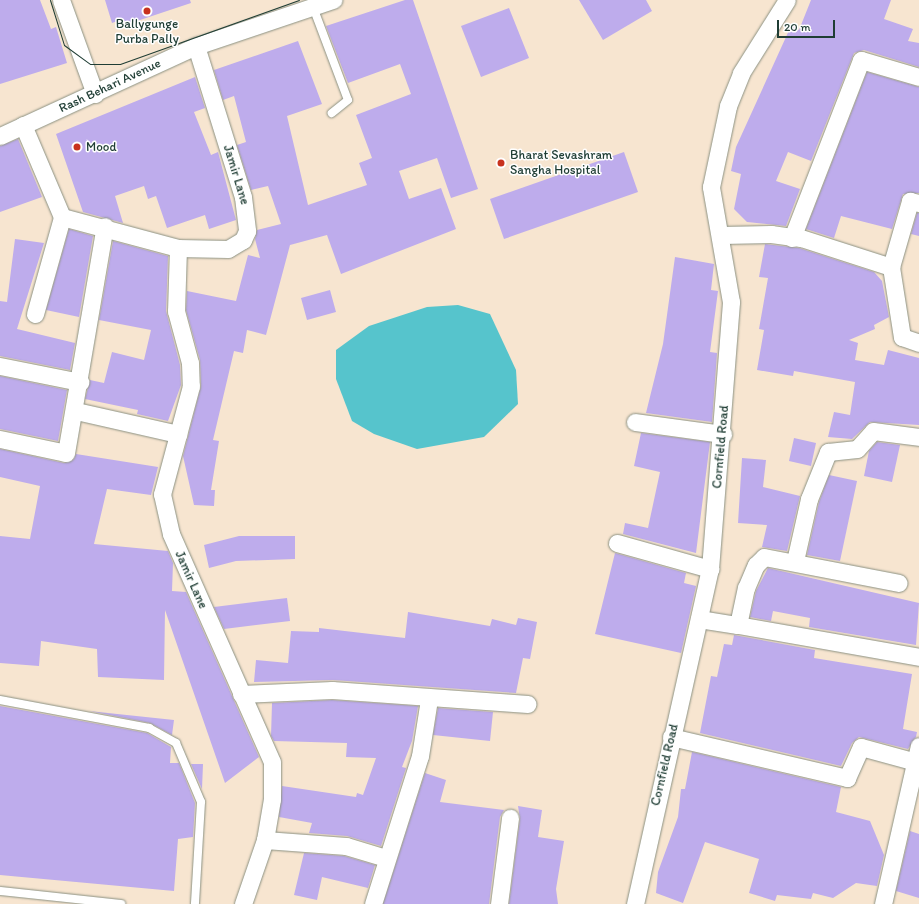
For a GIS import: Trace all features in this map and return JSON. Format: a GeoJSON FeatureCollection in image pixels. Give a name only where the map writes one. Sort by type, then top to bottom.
{"type":"FeatureCollection","features":[{"type":"Feature","properties":{"kind":"street"},"geometry":{"type":"LineString","coordinates":[[61,0],[95,94]]}},
{"type":"Feature","properties":{"kind":"street","name":"Rash Behari Avenue"},"geometry":{"type":"LineString","coordinates":[[0,136],[95,94],[196,46],[333,0]]}},
{"type":"Feature","properties":{"kind":"street","name":"Cornfield Road"},"geometry":{"type":"LineString","coordinates":[[635,904],[671,737],[687,681],[710,569],[723,434],[731,302],[722,235],[711,187],[728,106],[741,73],[787,0]]}},
{"type":"Feature","properties":{"kind":"street","name":"Jamir Lane"},"geometry":{"type":"LineString","coordinates":[[62,217],[105,226],[178,248],[228,249],[243,240],[248,231],[244,197],[196,46]]}},
{"type":"Feature","properties":{"kind":"street"},"geometry":{"type":"LineString","coordinates":[[792,238],[861,60],[919,77]]}},
{"type":"Feature","properties":{"kind":"street"},"geometry":{"type":"LineString","coordinates":[[22,125],[62,217],[35,314]]}},
{"type":"Feature","properties":{"kind":"street"},"geometry":{"type":"LineString","coordinates":[[919,203],[910,201],[891,267],[902,337],[919,343]]}},
{"type":"Feature","properties":{"kind":"street"},"geometry":{"type":"LineString","coordinates":[[0,439],[66,453],[76,411],[105,226]]}},
{"type":"Feature","properties":{"kind":"street"},"geometry":{"type":"LineString","coordinates":[[722,235],[771,234],[800,238],[891,267]]}},
{"type":"Feature","properties":{"kind":"street","name":"Jamir Lane"},"geometry":{"type":"LineString","coordinates":[[178,248],[176,311],[190,363],[191,386],[162,494],[164,510],[241,694],[272,762],[272,799],[264,840],[243,904]]}},
{"type":"Feature","properties":{"kind":"street"},"geometry":{"type":"LineString","coordinates":[[0,366],[80,382]]}},
{"type":"Feature","properties":{"kind":"street"},"geometry":{"type":"LineString","coordinates":[[76,411],[178,434]]}},
{"type":"Feature","properties":{"kind":"street"},"geometry":{"type":"LineString","coordinates":[[635,422],[723,434]]}},
{"type":"Feature","properties":{"kind":"street"},"geometry":{"type":"LineString","coordinates":[[795,560],[809,498],[828,452],[857,449],[873,431],[919,437]]}},
{"type":"Feature","properties":{"kind":"street"},"geometry":{"type":"LineString","coordinates":[[617,543],[710,569]]}},
{"type":"Feature","properties":{"kind":"street"},"geometry":{"type":"LineString","coordinates":[[738,625],[756,565],[764,557],[795,560],[899,582]]}},
{"type":"Feature","properties":{"kind":"street"},"geometry":{"type":"LineString","coordinates":[[699,619],[919,657]]}},
{"type":"Feature","properties":{"kind":"street"},"geometry":{"type":"LineString","coordinates":[[241,694],[332,690],[429,699],[527,704]]}},
{"type":"Feature","properties":{"kind":"street"},"geometry":{"type":"LineString","coordinates":[[373,904],[386,858],[420,756],[429,699]]}},
{"type":"Feature","properties":{"kind":"street"},"geometry":{"type":"LineString","coordinates":[[671,737],[847,778],[861,747],[917,754],[883,904]]}},
{"type":"Feature","properties":{"kind":"street"},"geometry":{"type":"LineString","coordinates":[[499,904],[510,818]]}},
{"type":"Feature","properties":{"kind":"street"},"geometry":{"type":"LineString","coordinates":[[264,840],[346,846],[386,858]]}},
{"type":"Feature","properties":{"kind":"lane"},"geometry":{"type":"LineString","coordinates":[[313,7],[348,100],[332,113]]}},
{"type":"Feature","properties":{"kind":"lane"},"geometry":{"type":"LineString","coordinates":[[0,700],[149,728],[176,743],[201,802],[195,904]]}},
{"type":"Feature","properties":{"kind":"lane"},"geometry":{"type":"LineString","coordinates":[[0,891],[121,904]]}},
{"type":"Feature","properties":{"kind":"water"},"geometry":{"type":"Polygon","coordinates":[[[458,305],[490,314],[516,370],[518,404],[484,437],[417,449],[374,434],[352,421],[336,379],[336,350],[369,326],[427,307],[458,305]]]}},
{"type":"Feature","properties":{"kind":"building"},"geometry":{"type":"Polygon","coordinates":[[[0,0],[40,0],[51,29],[56,27],[67,63],[0,84],[0,0]]]}},
{"type":"Feature","properties":{"kind":"building"},"geometry":{"type":"Polygon","coordinates":[[[105,0],[190,0],[191,3],[125,25],[123,19],[112,23],[105,0]]]}},
{"type":"Feature","properties":{"kind":"building"},"geometry":{"type":"Polygon","coordinates":[[[405,0],[413,0],[478,189],[451,198],[437,158],[399,171],[409,199],[441,188],[456,229],[341,274],[327,235],[290,245],[266,335],[247,330],[243,353],[234,351],[213,440],[219,441],[211,490],[215,490],[214,506],[194,505],[183,456],[201,386],[200,360],[186,310],[187,291],[236,301],[248,255],[260,258],[255,239],[257,230],[281,224],[268,186],[251,190],[237,145],[246,142],[234,96],[223,100],[214,70],[298,41],[322,104],[287,116],[308,205],[367,185],[359,163],[372,158],[356,115],[411,94],[400,64],[348,83],[326,26],[405,0]]]}},
{"type":"Feature","properties":{"kind":"building"},"geometry":{"type":"Polygon","coordinates":[[[579,0],[646,0],[652,11],[603,40],[579,0]]]}},
{"type":"Feature","properties":{"kind":"building"},"geometry":{"type":"Polygon","coordinates":[[[811,0],[891,0],[884,19],[913,29],[908,41],[919,43],[919,67],[864,50],[854,53],[811,161],[788,152],[776,181],[800,189],[786,226],[747,222],[734,209],[741,174],[731,171],[736,147],[791,26],[799,30],[811,0]]]}},
{"type":"Feature","properties":{"kind":"building"},"geometry":{"type":"Polygon","coordinates":[[[509,8],[529,58],[481,77],[461,26],[509,8]]]}},
{"type":"Feature","properties":{"kind":"building"},"geometry":{"type":"Polygon","coordinates":[[[867,72],[919,87],[919,193],[903,194],[892,229],[841,216],[834,238],[806,229],[867,72]]]}},
{"type":"Feature","properties":{"kind":"building"},"geometry":{"type":"Polygon","coordinates":[[[195,77],[205,108],[194,112],[211,155],[218,152],[236,220],[209,229],[205,215],[167,228],[156,196],[148,199],[144,186],[115,196],[123,223],[83,212],[56,134],[195,77]]]}},
{"type":"Feature","properties":{"kind":"building"},"geometry":{"type":"Polygon","coordinates":[[[18,139],[42,197],[0,212],[0,146],[18,139]]]}},
{"type":"Feature","properties":{"kind":"building"},"geometry":{"type":"Polygon","coordinates":[[[624,152],[638,192],[504,239],[490,199],[624,152]]]}},
{"type":"Feature","properties":{"kind":"building"},"geometry":{"type":"Polygon","coordinates":[[[917,213],[919,213],[919,236],[911,234],[917,213]]]}},
{"type":"Feature","properties":{"kind":"building"},"geometry":{"type":"Polygon","coordinates":[[[69,229],[93,236],[79,317],[46,310],[69,229]]]}},
{"type":"Feature","properties":{"kind":"building"},"geometry":{"type":"Polygon","coordinates":[[[15,239],[44,243],[17,329],[75,343],[70,370],[0,356],[0,301],[7,302],[15,239]]]}},
{"type":"Feature","properties":{"kind":"building"},"geometry":{"type":"Polygon","coordinates":[[[113,241],[168,256],[166,311],[180,365],[181,385],[168,421],[137,414],[138,410],[85,399],[90,380],[104,383],[112,352],[144,360],[151,330],[99,320],[113,241]]]}},
{"type":"Feature","properties":{"kind":"building"},"geometry":{"type":"Polygon","coordinates":[[[765,244],[799,248],[874,272],[882,281],[889,317],[874,325],[875,329],[849,340],[858,343],[855,360],[884,365],[888,350],[919,358],[919,425],[870,422],[852,439],[828,437],[834,412],[850,415],[855,382],[794,371],[793,376],[757,370],[764,330],[759,329],[768,278],[759,277],[765,244]]]}},
{"type":"Feature","properties":{"kind":"building"},"geometry":{"type":"Polygon","coordinates":[[[675,257],[714,264],[711,290],[718,291],[710,352],[717,353],[712,422],[646,413],[663,344],[675,257]]]}},
{"type":"Feature","properties":{"kind":"building"},"geometry":{"type":"Polygon","coordinates":[[[330,290],[336,312],[307,320],[301,298],[330,290]]]}},
{"type":"Feature","properties":{"kind":"building"},"geometry":{"type":"Polygon","coordinates":[[[0,376],[67,390],[58,441],[0,429],[0,376]]]}},
{"type":"Feature","properties":{"kind":"building"},"geometry":{"type":"Polygon","coordinates":[[[641,433],[710,442],[696,553],[623,534],[625,523],[648,528],[660,472],[634,466],[641,433]]]}},
{"type":"Feature","properties":{"kind":"building"},"geometry":{"type":"Polygon","coordinates":[[[794,438],[816,443],[811,466],[789,461],[794,438]]]}},
{"type":"Feature","properties":{"kind":"building"},"geometry":{"type":"Polygon","coordinates":[[[877,442],[900,445],[892,482],[864,476],[869,451],[877,442]]]}},
{"type":"Feature","properties":{"kind":"building"},"geometry":{"type":"Polygon","coordinates":[[[0,449],[64,463],[73,460],[76,454],[158,467],[151,495],[107,489],[94,544],[168,551],[173,563],[172,591],[186,592],[259,757],[225,783],[165,610],[164,680],[98,677],[97,649],[41,641],[39,666],[0,663],[0,536],[30,539],[40,486],[0,477],[0,449]]]}},
{"type":"Feature","properties":{"kind":"building"},"geometry":{"type":"Polygon","coordinates":[[[742,458],[766,460],[763,487],[800,496],[787,551],[762,547],[767,525],[738,523],[742,458]]]}},
{"type":"Feature","properties":{"kind":"building"},"geometry":{"type":"Polygon","coordinates":[[[829,475],[857,481],[840,561],[807,555],[819,502],[829,475]]]}},
{"type":"Feature","properties":{"kind":"building"},"geometry":{"type":"Polygon","coordinates":[[[239,536],[295,536],[295,559],[236,561],[209,568],[204,545],[239,536]]]}},
{"type":"Feature","properties":{"kind":"building"},"geometry":{"type":"Polygon","coordinates":[[[615,553],[686,573],[684,583],[696,586],[681,653],[595,634],[615,553]]]}},
{"type":"Feature","properties":{"kind":"building"},"geometry":{"type":"Polygon","coordinates":[[[768,568],[919,603],[916,645],[809,627],[810,618],[773,611],[771,621],[750,617],[756,591],[768,568]]]}},
{"type":"Feature","properties":{"kind":"building"},"geometry":{"type":"Polygon","coordinates":[[[287,598],[290,621],[224,629],[214,607],[287,598]]]}},
{"type":"Feature","properties":{"kind":"building"},"geometry":{"type":"Polygon","coordinates":[[[408,612],[490,626],[492,619],[516,625],[518,618],[537,622],[530,659],[523,658],[516,693],[333,680],[254,682],[256,660],[288,663],[291,631],[319,632],[319,628],[405,638],[408,612]]]}},
{"type":"Feature","properties":{"kind":"building"},"geometry":{"type":"Polygon","coordinates":[[[734,635],[815,650],[814,658],[912,674],[903,729],[917,732],[916,737],[908,749],[859,737],[852,743],[841,766],[700,733],[711,676],[717,677],[724,644],[732,645],[734,635]]]}},
{"type":"Feature","properties":{"kind":"building"},"geometry":{"type":"Polygon","coordinates":[[[332,700],[418,706],[412,741],[402,767],[406,768],[381,846],[347,836],[309,833],[312,823],[279,817],[282,786],[356,797],[357,793],[363,795],[376,758],[346,757],[347,743],[274,741],[271,736],[272,703],[332,700]]]}},
{"type":"Feature","properties":{"kind":"building"},"geometry":{"type":"Polygon","coordinates":[[[0,706],[147,733],[171,747],[170,763],[179,763],[195,803],[193,837],[178,839],[174,891],[0,875],[0,706]]]}},
{"type":"Feature","properties":{"kind":"building"},"geometry":{"type":"Polygon","coordinates":[[[438,708],[493,712],[490,741],[433,735],[438,708]]]}},
{"type":"Feature","properties":{"kind":"building"},"geometry":{"type":"Polygon","coordinates":[[[89,711],[174,720],[172,735],[150,723],[89,711]]]}},
{"type":"Feature","properties":{"kind":"building"},"geometry":{"type":"Polygon","coordinates":[[[692,752],[841,787],[836,812],[870,821],[884,855],[877,886],[856,883],[833,898],[813,893],[811,899],[777,895],[775,901],[749,893],[759,859],[705,842],[683,903],[656,893],[658,872],[678,817],[681,789],[685,789],[692,752]]]}},
{"type":"Feature","properties":{"kind":"building"},"geometry":{"type":"Polygon","coordinates":[[[191,764],[203,764],[202,789],[191,764]]]}},
{"type":"Feature","properties":{"kind":"building"},"geometry":{"type":"Polygon","coordinates":[[[425,773],[446,780],[440,802],[504,810],[500,817],[489,904],[383,904],[425,773]]]}},
{"type":"Feature","properties":{"kind":"building"},"geometry":{"type":"Polygon","coordinates":[[[518,806],[542,810],[538,837],[564,841],[556,889],[558,904],[509,904],[520,819],[518,806]]]}},
{"type":"Feature","properties":{"kind":"building"},"geometry":{"type":"Polygon","coordinates":[[[910,831],[919,834],[919,898],[896,891],[910,831]]]}},
{"type":"Feature","properties":{"kind":"building"},"geometry":{"type":"Polygon","coordinates":[[[304,853],[344,856],[375,865],[368,888],[322,877],[317,900],[294,895],[304,853]]]}},
{"type":"Feature","properties":{"kind":"tram line"},"geometry":{"type":"LineString","coordinates":[[50,0],[64,45],[90,64],[120,64],[299,0]]}},
{"type":"Feature","properties":{"kind":"place","name":"Ballygunge Purba Pally"},"geometry":{"type":"Point","coordinates":[147,11]}},
{"type":"Feature","properties":{"kind":"place","name":"Mood"},"geometry":{"type":"Point","coordinates":[77,147]}},
{"type":"Feature","properties":{"kind":"place","name":"Bharat Sevashram Sangha Hospital"},"geometry":{"type":"Point","coordinates":[501,163]}}]}
